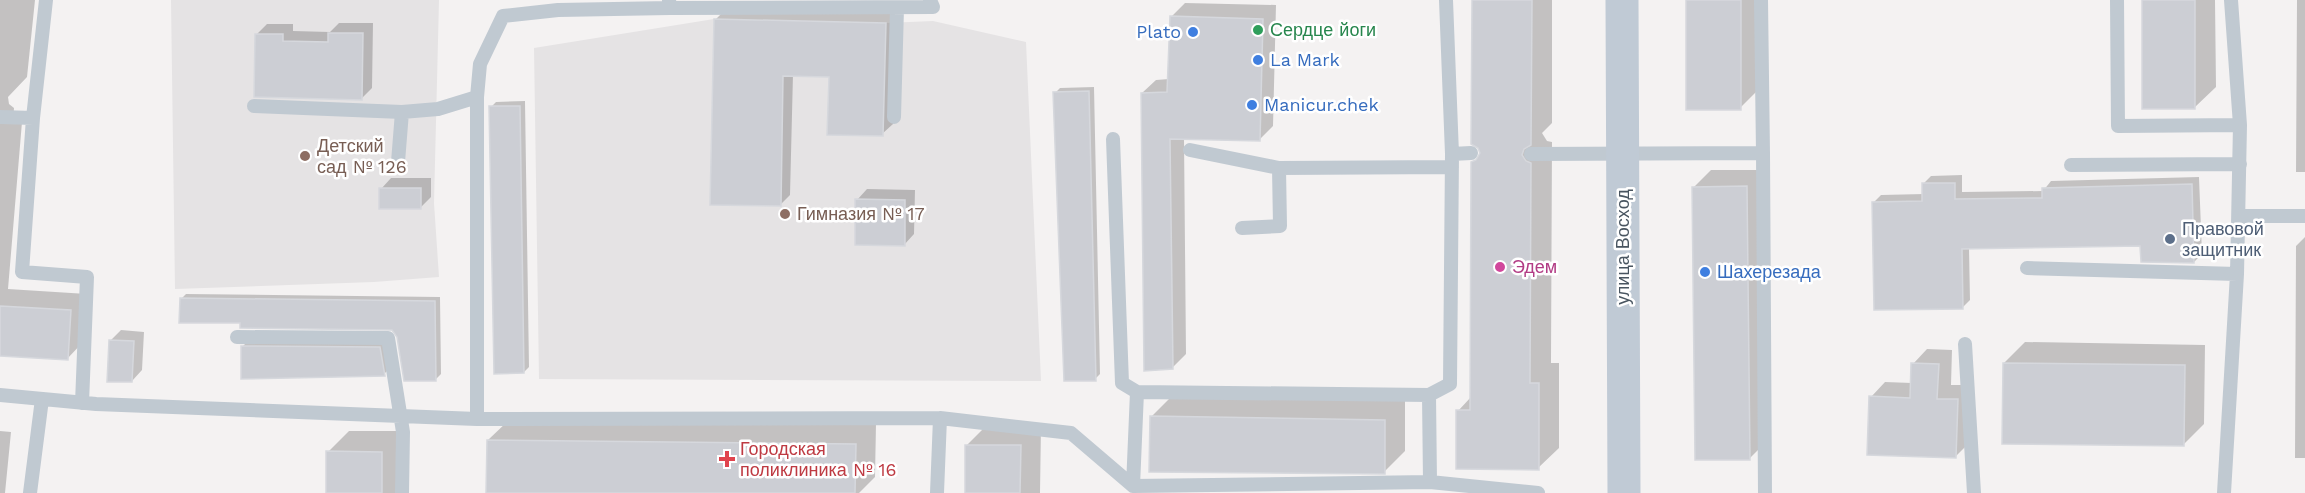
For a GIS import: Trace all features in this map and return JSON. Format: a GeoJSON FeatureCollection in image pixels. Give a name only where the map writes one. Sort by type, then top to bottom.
{"type":"FeatureCollection","features":[{"type":"Feature","properties":{"kind":"street","name":"улица Восход"},"geometry":{"type":"LineString","coordinates":[[1622,0],[1624,493]]}},
{"type":"Feature","properties":{"kind":"lane"},"geometry":{"type":"LineString","coordinates":[[45,0],[33,118],[22,272],[87,277],[82,403]]}},
{"type":"Feature","properties":{"kind":"lane"},"geometry":{"type":"LineString","coordinates":[[477,419],[477,97],[480,64],[503,16],[557,5],[670,4],[933,8],[930,0]]}},
{"type":"Feature","properties":{"kind":"lane"},"geometry":{"type":"LineString","coordinates":[[1113,139],[1122,383],[1137,392],[1429,394],[1450,384],[1452,161],[1446,0]]}},
{"type":"Feature","properties":{"kind":"lane"},"geometry":{"type":"LineString","coordinates":[[1761,0],[1765,493]]}},
{"type":"Feature","properties":{"kind":"lane"},"geometry":{"type":"LineString","coordinates":[[2117,0],[2118,126],[2240,125]]}},
{"type":"Feature","properties":{"kind":"lane"},"geometry":{"type":"LineString","coordinates":[[2224,493],[2237,274],[2240,164],[2240,125],[2230,0]]}},
{"type":"Feature","properties":{"kind":"lane"},"geometry":{"type":"LineString","coordinates":[[894,117],[897,8]]}},
{"type":"Feature","properties":{"kind":"lane"},"geometry":{"type":"LineString","coordinates":[[254,106],[402,112],[438,109],[477,97]]}},
{"type":"Feature","properties":{"kind":"lane"},"geometry":{"type":"LineString","coordinates":[[398,162],[402,112]]}},
{"type":"Feature","properties":{"kind":"lane"},"geometry":{"type":"LineString","coordinates":[[0,117],[33,118]]}},
{"type":"Feature","properties":{"kind":"lane"},"geometry":{"type":"LineString","coordinates":[[1190,150],[1279,168],[1452,161],[1471,153]]}},
{"type":"Feature","properties":{"kind":"lane"},"geometry":{"type":"LineString","coordinates":[[1531,154],[1763,153]]}},
{"type":"Feature","properties":{"kind":"lane"},"geometry":{"type":"LineString","coordinates":[[2072,165],[2240,164]]}},
{"type":"Feature","properties":{"kind":"lane"},"geometry":{"type":"LineString","coordinates":[[1242,228],[1280,226],[1279,168]]}},
{"type":"Feature","properties":{"kind":"lane"},"geometry":{"type":"LineString","coordinates":[[2239,216],[2305,216]]}},
{"type":"Feature","properties":{"kind":"lane"},"geometry":{"type":"LineString","coordinates":[[2027,268],[2237,274]]}},
{"type":"Feature","properties":{"kind":"lane"},"geometry":{"type":"LineString","coordinates":[[237,337],[388,338],[401,415],[402,493]]}},
{"type":"Feature","properties":{"kind":"lane"},"geometry":{"type":"LineString","coordinates":[[1965,344],[1974,493]]}},
{"type":"Feature","properties":{"kind":"lane"},"geometry":{"type":"LineString","coordinates":[[1133,486],[1137,392]]}},
{"type":"Feature","properties":{"kind":"lane"},"geometry":{"type":"LineString","coordinates":[[1429,394],[1430,482]]}},
{"type":"Feature","properties":{"kind":"lane"},"geometry":{"type":"LineString","coordinates":[[0,396],[82,403],[477,419],[940,418],[1071,433],[1133,486],[1430,482],[1538,493]]}},
{"type":"Feature","properties":{"kind":"lane"},"geometry":{"type":"LineString","coordinates":[[30,493],[42,399]]}},
{"type":"Feature","properties":{"kind":"lane"},"geometry":{"type":"LineString","coordinates":[[937,493],[940,418]]}},
{"type":"Feature","properties":{"kind":"shaded area","name":"Детский сад № 126"},"geometry":{"type":"Polygon","coordinates":[[[171,0],[439,0],[434,203],[439,277],[374,282],[175,289],[171,0]]]}},
{"type":"Feature","properties":{"kind":"shaded area","name":"Гимназия № 17"},"geometry":{"type":"Polygon","coordinates":[[[714,19],[886,23],[933,21],[1026,42],[1041,381],[539,379],[534,48],[714,19]]]}},
{"type":"Feature","properties":{"kind":"building"},"geometry":{"type":"Polygon","coordinates":[[[1472,0],[1532,0],[1531,145],[1524,149],[1522,155],[1526,161],[1531,163],[1530,383],[1539,383],[1539,470],[1456,469],[1456,410],[1470,410],[1471,162],[1476,160],[1480,153],[1478,148],[1471,144],[1472,0]]]}},
{"type":"Feature","properties":{"kind":"building"},"geometry":{"type":"Polygon","coordinates":[[[1686,0],[1741,0],[1741,110],[1686,110],[1686,0]]]}},
{"type":"Feature","properties":{"kind":"building"},"geometry":{"type":"Polygon","coordinates":[[[2142,0],[2195,0],[2195,109],[2142,109],[2142,0]]]}},
{"type":"Feature","properties":{"kind":"building"},"geometry":{"type":"Polygon","coordinates":[[[1170,16],[1263,19],[1260,141],[1170,139],[1173,369],[1144,371],[1141,93],[1167,92],[1170,16]]]}},
{"type":"Feature","properties":{"kind":"building"},"geometry":{"type":"Polygon","coordinates":[[[714,19],[886,23],[883,136],[827,135],[829,77],[783,76],[781,206],[710,205],[714,19]]]}},
{"type":"Feature","properties":{"kind":"building"},"geometry":{"type":"Polygon","coordinates":[[[328,33],[363,33],[362,100],[254,97],[255,34],[283,34],[283,41],[328,42],[328,33]]]}},
{"type":"Feature","properties":{"kind":"building"},"geometry":{"type":"Polygon","coordinates":[[[1089,91],[1096,381],[1064,381],[1053,92],[1089,91]]]}},
{"type":"Feature","properties":{"kind":"building"},"geometry":{"type":"Polygon","coordinates":[[[489,106],[520,106],[524,373],[494,374],[489,106]]]}},
{"type":"Feature","properties":{"kind":"building"},"geometry":{"type":"Polygon","coordinates":[[[1922,183],[1955,183],[1955,199],[2042,198],[2042,188],[2192,184],[2194,263],[2141,262],[2140,246],[1962,249],[1963,309],[1874,310],[1872,202],[1922,201],[1922,183]]]}},
{"type":"Feature","properties":{"kind":"building"},"geometry":{"type":"Polygon","coordinates":[[[1747,186],[1750,460],[1695,460],[1692,187],[1747,186]]]}},
{"type":"Feature","properties":{"kind":"building"},"geometry":{"type":"Polygon","coordinates":[[[379,188],[421,188],[421,209],[379,209],[379,188]]]}},
{"type":"Feature","properties":{"kind":"building"},"geometry":{"type":"Polygon","coordinates":[[[855,199],[905,200],[905,246],[855,245],[855,199]]]}},
{"type":"Feature","properties":{"kind":"building"},"geometry":{"type":"Polygon","coordinates":[[[180,298],[435,301],[436,381],[404,381],[397,337],[392,330],[240,328],[240,323],[179,323],[180,298]]]}},
{"type":"Feature","properties":{"kind":"building"},"geometry":{"type":"Polygon","coordinates":[[[0,306],[71,310],[68,360],[0,356],[0,306]]]}},
{"type":"Feature","properties":{"kind":"building"},"geometry":{"type":"Polygon","coordinates":[[[109,340],[134,341],[132,382],[107,382],[109,340]]]}},
{"type":"Feature","properties":{"kind":"building"},"geometry":{"type":"Polygon","coordinates":[[[241,346],[380,347],[385,376],[241,379],[241,346]]]}},
{"type":"Feature","properties":{"kind":"building"},"geometry":{"type":"Polygon","coordinates":[[[1911,363],[1939,364],[1937,399],[1958,399],[1956,458],[1867,455],[1869,396],[1910,398],[1911,363]]]}},
{"type":"Feature","properties":{"kind":"building"},"geometry":{"type":"Polygon","coordinates":[[[2003,363],[2185,365],[2184,446],[2002,444],[2003,363]]]}},
{"type":"Feature","properties":{"kind":"building"},"geometry":{"type":"Polygon","coordinates":[[[1150,416],[1385,420],[1385,474],[1149,472],[1150,416]]]}},
{"type":"Feature","properties":{"kind":"building"},"geometry":{"type":"Polygon","coordinates":[[[487,440],[856,444],[855,493],[486,493],[487,440]]]}},
{"type":"Feature","properties":{"kind":"building"},"geometry":{"type":"Polygon","coordinates":[[[965,445],[1021,445],[1020,493],[965,493],[965,445]]]}},
{"type":"Feature","properties":{"kind":"building"},"geometry":{"type":"Polygon","coordinates":[[[326,451],[382,452],[382,493],[326,493],[326,451]]]}},
{"type":"Feature","properties":{"kind":"place","name":"Сердце йоги"},"geometry":{"type":"Point","coordinates":[1258,30]}},
{"type":"Feature","properties":{"kind":"place","name":"Plato"},"geometry":{"type":"Point","coordinates":[1193,32]}},
{"type":"Feature","properties":{"kind":"place","name":"La Mark"},"geometry":{"type":"Point","coordinates":[1258,60]}},
{"type":"Feature","properties":{"kind":"place","name":"Manicur.chek"},"geometry":{"type":"Point","coordinates":[1252,105]}},
{"type":"Feature","properties":{"kind":"place","name":"Детский сад № 126"},"geometry":{"type":"Point","coordinates":[305,156]}},
{"type":"Feature","properties":{"kind":"place","name":"Гимназия № 17"},"geometry":{"type":"Point","coordinates":[785,214]}},
{"type":"Feature","properties":{"kind":"place","name":"Правовой защитник"},"geometry":{"type":"Point","coordinates":[2170,239]}},
{"type":"Feature","properties":{"kind":"place","name":"Эдем"},"geometry":{"type":"Point","coordinates":[1500,267]}},
{"type":"Feature","properties":{"kind":"place","name":"Шахерезада"},"geometry":{"type":"Point","coordinates":[1705,272]}},
{"type":"Feature","properties":{"kind":"place","name":"Городская поликлиника № 16"},"geometry":{"type":"Point","coordinates":[727,459]}}]}
